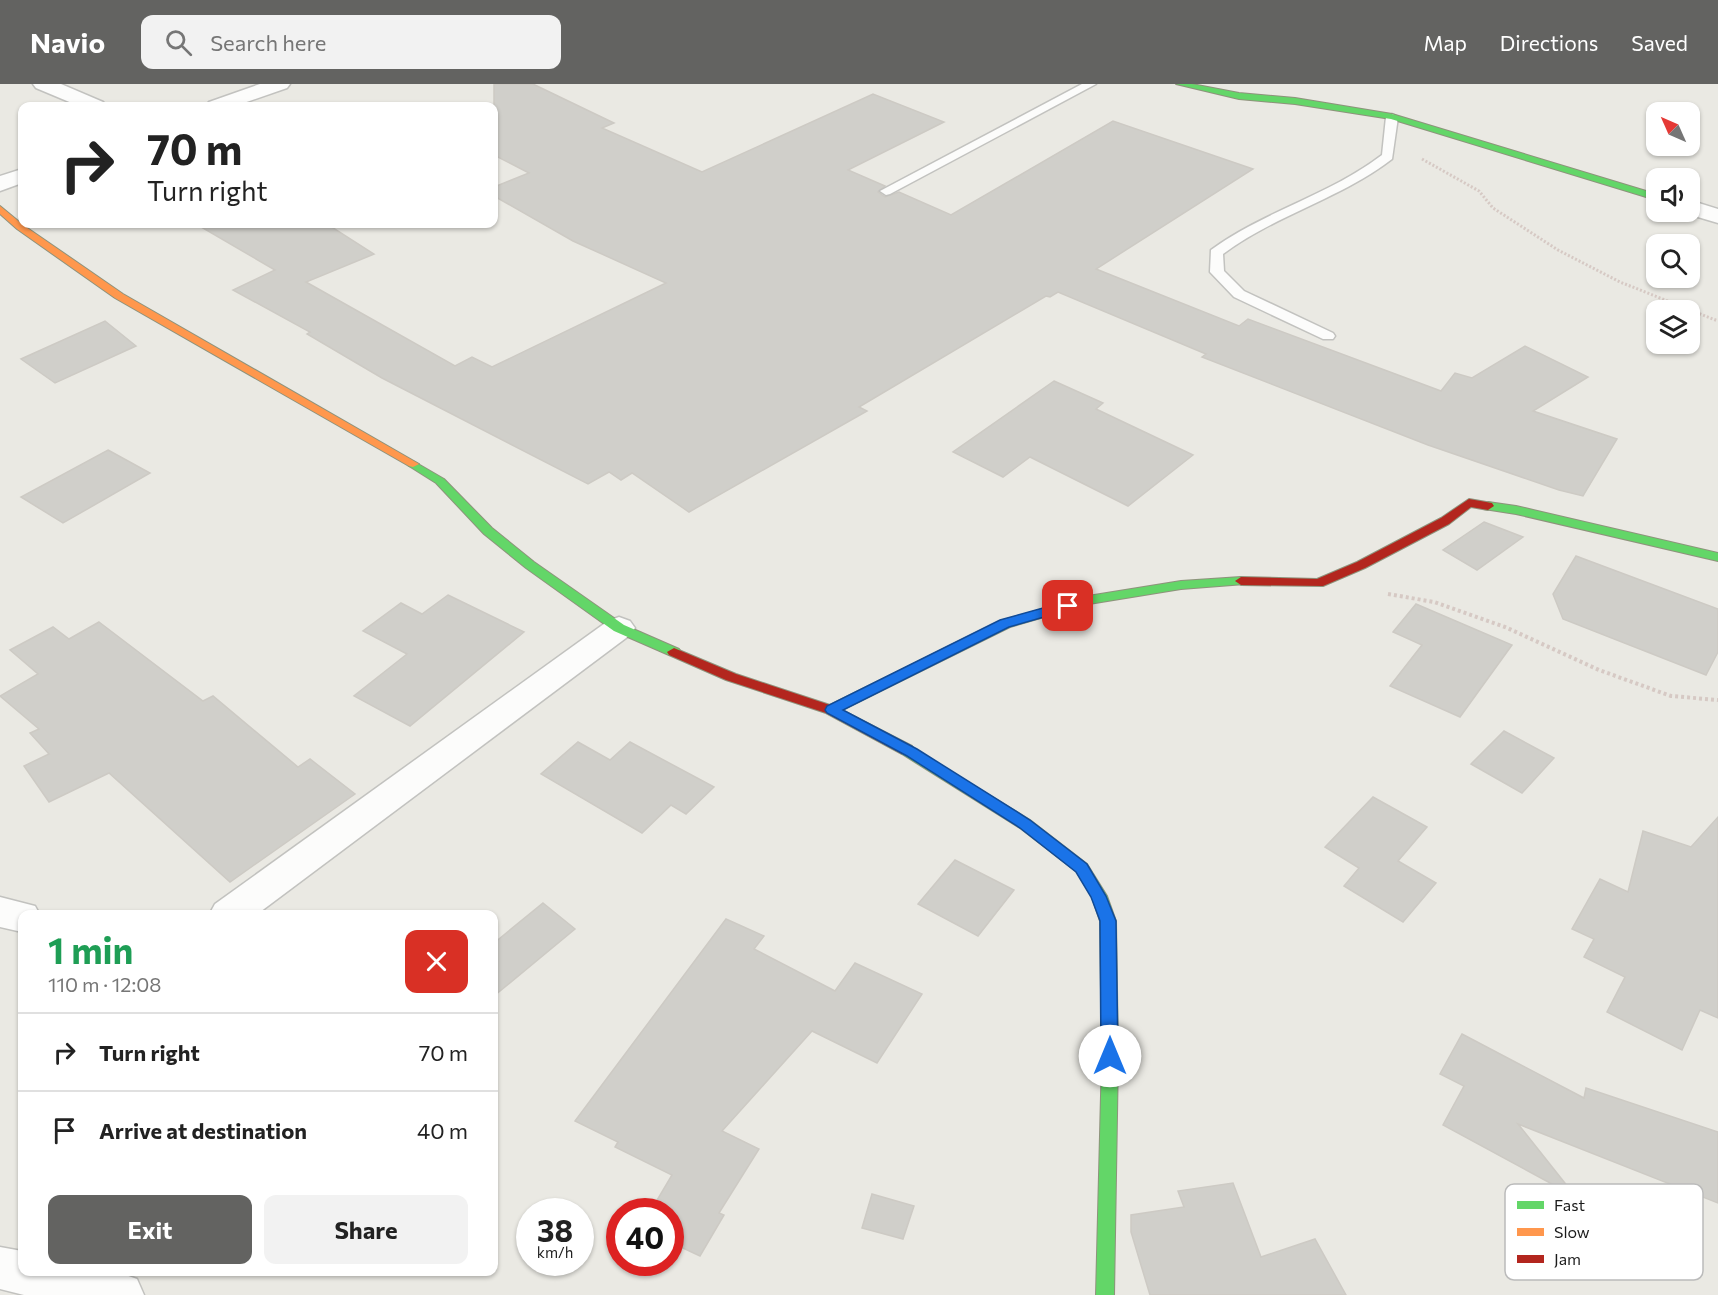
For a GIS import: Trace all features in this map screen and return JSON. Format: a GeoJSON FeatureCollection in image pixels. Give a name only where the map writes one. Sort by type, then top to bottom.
{"type":"FeatureCollection","features":[{"type":"Feature","properties":{"kind":"street"},"geometry":{"type":"LineString","coordinates":[[43,84],[86,102]]}},
{"type":"Feature","properties":{"kind":"street"},"geometry":{"type":"LineString","coordinates":[[228,102],[280,84]]}},
{"type":"Feature","properties":{"kind":"street"},"geometry":{"type":"LineString","coordinates":[[1180,84],[1239,96],[1295,101],[1392,117],[1646,194]]}},
{"type":"Feature","properties":{"kind":"street"},"geometry":{"type":"LineString","coordinates":[[0,184],[18,177]]}},
{"type":"Feature","properties":{"kind":"street"},"geometry":{"type":"LineString","coordinates":[[0,209],[18,225]]}},
{"type":"Feature","properties":{"kind":"street"},"geometry":{"type":"LineString","coordinates":[[1700,210],[1718,216]]}},
{"type":"Feature","properties":{"kind":"street"},"geometry":{"type":"LineString","coordinates":[[21,228],[119,296],[440,480],[488,531],[530,565],[619,628],[731,677],[831,710],[912,753],[1025,824],[1082,868],[1099,896],[1108,921],[1110,1056],[1105,1295]]}},
{"type":"Feature","properties":{"kind":"street"},"geometry":{"type":"LineString","coordinates":[[831,710],[1005,624],[1089,600],[1181,585],[1243,582],[1319,584],[1361,566],[1445,521],[1469,503],[1516,510],[1718,557]]}},
{"type":"Feature","properties":{"kind":"street"},"geometry":{"type":"LineString","coordinates":[[235,910],[619,628]]}},
{"type":"Feature","properties":{"kind":"street"},"geometry":{"type":"LineString","coordinates":[[0,912],[18,916]]}},
{"type":"Feature","properties":{"kind":"street"},"geometry":{"type":"LineString","coordinates":[[0,1268],[18,1272]]}},
{"type":"Feature","properties":{"kind":"street"},"geometry":{"type":"LineString","coordinates":[[36,1276],[120,1295]]}},
{"type":"Feature","properties":{"kind":"lane"},"geometry":{"type":"LineString","coordinates":[[886,191],[1090,84]]}},
{"type":"Feature","properties":{"kind":"lane"},"geometry":{"type":"LineString","coordinates":[[1328,336],[1239,294],[1217,272],[1216,253],[1236,236],[1344,186],[1371,171],[1388,156],[1392,117]]}},
{"type":"Feature","properties":{"kind":"path"},"geometry":{"type":"LineString","coordinates":[[1390,142],[1479,192],[1493,208],[1558,250],[1620,282],[1718,321]]}},
{"type":"Feature","properties":{"kind":"path"},"geometry":{"type":"LineString","coordinates":[[1319,584],[1434,602],[1505,627],[1599,670],[1671,696],[1718,700]]}},
{"type":"Feature","properties":{"kind":"building"},"geometry":{"type":"Polygon","coordinates":[[[494,84],[533,84],[614,123],[602,128],[702,172],[873,94],[944,122],[848,170],[885,186],[878,192],[885,197],[899,192],[951,215],[1113,121],[1253,169],[1096,269],[1239,326],[1248,319],[1441,391],[1455,373],[1472,378],[1525,346],[1588,377],[1533,411],[1617,439],[1583,496],[1559,490],[1428,445],[1202,357],[1206,354],[1058,292],[1050,297],[1046,296],[859,407],[867,411],[689,512],[632,473],[621,480],[609,472],[588,484],[382,378],[307,334],[310,332],[233,290],[275,270],[203,228],[333,228],[374,254],[306,282],[455,366],[472,357],[492,367],[666,283],[573,241],[498,198],[498,185],[529,173],[498,157],[498,102],[494,102],[494,84]]]}},
{"type":"Feature","properties":{"kind":"building"},"geometry":{"type":"Polygon","coordinates":[[[105,321],[136,346],[55,383],[21,359],[105,321]]]}},
{"type":"Feature","properties":{"kind":"building"},"geometry":{"type":"Polygon","coordinates":[[[1054,381],[1103,403],[1096,409],[1193,455],[1128,506],[1030,457],[1003,477],[953,452],[1054,381]]]}},
{"type":"Feature","properties":{"kind":"building"},"geometry":{"type":"Polygon","coordinates":[[[108,450],[150,473],[63,523],[21,497],[108,450]]]}},
{"type":"Feature","properties":{"kind":"building"},"geometry":{"type":"Polygon","coordinates":[[[1484,522],[1523,537],[1477,570],[1443,550],[1484,522]]]}},
{"type":"Feature","properties":{"kind":"building"},"geometry":{"type":"Polygon","coordinates":[[[1576,556],[1718,609],[1718,652],[1706,675],[1563,619],[1553,594],[1576,556]]]}},
{"type":"Feature","properties":{"kind":"building"},"geometry":{"type":"Polygon","coordinates":[[[448,595],[524,632],[410,726],[354,696],[407,654],[363,631],[401,603],[422,614],[448,595]]]}},
{"type":"Feature","properties":{"kind":"building"},"geometry":{"type":"Polygon","coordinates":[[[1416,604],[1512,645],[1460,717],[1390,686],[1422,645],[1393,632],[1416,604]]]}},
{"type":"Feature","properties":{"kind":"building"},"geometry":{"type":"Polygon","coordinates":[[[99,622],[203,701],[213,696],[298,767],[310,759],[355,794],[230,882],[109,773],[49,802],[24,766],[49,754],[30,733],[39,729],[0,696],[38,674],[10,650],[53,627],[69,639],[99,622]]]}},
{"type":"Feature","properties":{"kind":"building"},"geometry":{"type":"Polygon","coordinates":[[[1504,731],[1554,758],[1522,793],[1471,764],[1504,731]]]}},
{"type":"Feature","properties":{"kind":"building"},"geometry":{"type":"Polygon","coordinates":[[[578,742],[610,760],[630,742],[714,787],[686,814],[671,805],[642,833],[541,774],[578,742]]]}},
{"type":"Feature","properties":{"kind":"building"},"geometry":{"type":"Polygon","coordinates":[[[1373,797],[1427,827],[1398,861],[1436,883],[1403,922],[1344,886],[1359,868],[1325,847],[1373,797]]]}},
{"type":"Feature","properties":{"kind":"building"},"geometry":{"type":"Polygon","coordinates":[[[1718,817],[1718,1018],[1700,1010],[1682,1050],[1607,1012],[1625,977],[1584,957],[1594,939],[1572,929],[1600,879],[1628,892],[1643,831],[1691,847],[1718,817]]]}},
{"type":"Feature","properties":{"kind":"building"},"geometry":{"type":"Polygon","coordinates":[[[955,860],[1014,890],[978,936],[918,904],[955,860]]]}},
{"type":"Feature","properties":{"kind":"building"},"geometry":{"type":"Polygon","coordinates":[[[543,903],[575,929],[498,993],[498,940],[543,903]]]}},
{"type":"Feature","properties":{"kind":"building"},"geometry":{"type":"Polygon","coordinates":[[[726,919],[764,936],[754,949],[835,991],[855,963],[922,994],[877,1063],[812,1031],[722,1131],[759,1149],[719,1213],[724,1215],[700,1256],[684,1249],[684,1198],[658,1198],[672,1175],[615,1147],[618,1142],[575,1121],[726,919]]]}},
{"type":"Feature","properties":{"kind":"building"},"geometry":{"type":"Polygon","coordinates":[[[1462,1034],[1584,1098],[1586,1088],[1718,1132],[1718,1203],[1703,1197],[1703,1184],[1670,1184],[1518,1124],[1566,1184],[1552,1184],[1443,1125],[1464,1086],[1440,1074],[1462,1034]]]}},
{"type":"Feature","properties":{"kind":"building"},"geometry":{"type":"Polygon","coordinates":[[[1233,1183],[1261,1257],[1315,1239],[1346,1295],[1150,1295],[1131,1232],[1131,1215],[1184,1207],[1178,1191],[1233,1183]]]}},
{"type":"Feature","properties":{"kind":"building"},"geometry":{"type":"Polygon","coordinates":[[[872,1194],[914,1206],[903,1239],[862,1228],[872,1194]]]}},
{"type":"Feature","properties":{"kind":"traffic: fast"},"geometry":{"type":"LineString","coordinates":[[1180,84],[1239,96],[1295,101],[1392,117],[1646,194]]}},
{"type":"Feature","properties":{"kind":"traffic: fast"},"geometry":{"type":"LineString","coordinates":[[413,464],[440,481],[488,531],[530,565],[619,628],[674,652]]}},
{"type":"Feature","properties":{"kind":"traffic: fast"},"geometry":{"type":"LineString","coordinates":[[1488,506],[1516,510],[1718,557]]}},
{"type":"Feature","properties":{"kind":"traffic: fast"},"geometry":{"type":"LineString","coordinates":[[831,710],[1005,624],[1088,600],[1181,585],[1241,581]]}},
{"type":"Feature","properties":{"kind":"traffic: fast"},"geometry":{"type":"LineString","coordinates":[[907,750],[1025,824],[1082,868],[1099,896],[1108,921],[1110,1056],[1105,1295]]}},
{"type":"Feature","properties":{"kind":"traffic: slow"},"geometry":{"type":"LineString","coordinates":[[0,209],[18,225]]}},
{"type":"Feature","properties":{"kind":"traffic: slow"},"geometry":{"type":"LineString","coordinates":[[21,228],[119,296],[413,464]]}},
{"type":"Feature","properties":{"kind":"traffic: jam"},"geometry":{"type":"LineString","coordinates":[[1241,581],[1319,583],[1361,565],[1445,521],[1469,503],[1488,506]]}},
{"type":"Feature","properties":{"kind":"traffic: jam"},"geometry":{"type":"LineString","coordinates":[[674,652],[731,677],[831,710],[907,750]]}},
{"type":"Feature","properties":{"kind":"route"},"geometry":{"type":"LineString","coordinates":[[1068,606],[1005,624],[831,710],[912,753],[1025,824],[1082,868],[1099,896],[1108,921],[1110,1056]]}}]}
